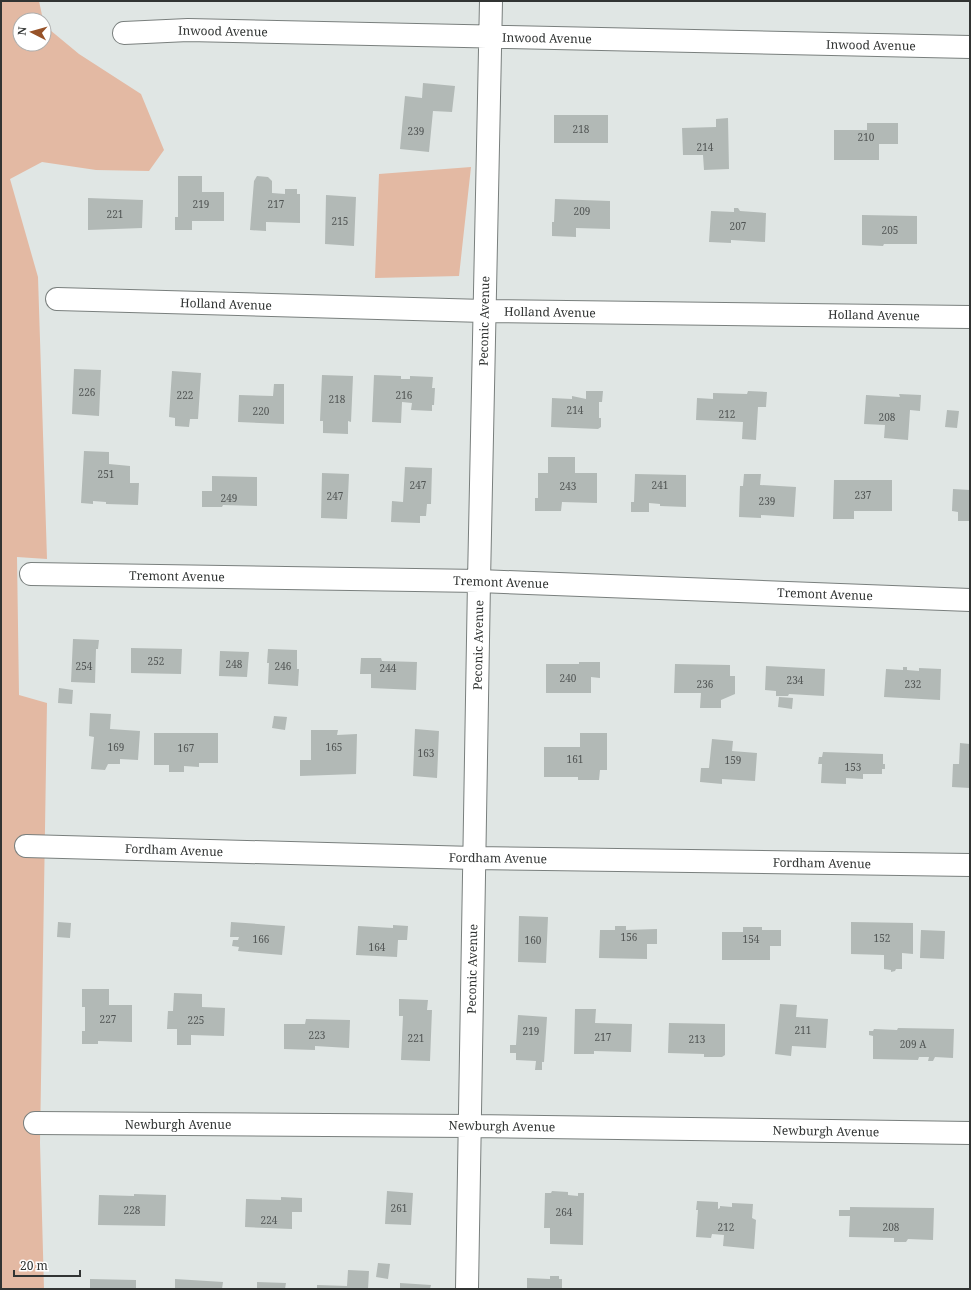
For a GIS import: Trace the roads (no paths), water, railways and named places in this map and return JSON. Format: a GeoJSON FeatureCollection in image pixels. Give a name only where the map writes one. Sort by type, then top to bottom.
{"type":"FeatureCollection","features":[{"type":"Feature","properties":{"kind":"street","name":"Peconic Avenue"},"geometry":{"type":"LineString","coordinates":[[467,1289],[484,311],[491,1]]}},
{"type":"Feature","properties":{"kind":"street","name":"Inwood Avenue"},"geometry":{"type":"LineString","coordinates":[[124,33],[188,30],[970,47]]}},
{"type":"Feature","properties":{"kind":"street","name":"Holland Avenue"},"geometry":{"type":"LineString","coordinates":[[57,299],[484,311],[970,316]]}},
{"type":"Feature","properties":{"kind":"street","name":"Tremont Avenue"},"geometry":{"type":"LineString","coordinates":[[31,574],[479,581],[970,600]]}},
{"type":"Feature","properties":{"kind":"street","name":"Fordham Avenue"},"geometry":{"type":"LineString","coordinates":[[26,846],[474,858],[970,865]]}},
{"type":"Feature","properties":{"kind":"street","name":"Newburgh Avenue"},"geometry":{"type":"LineString","coordinates":[[35,1123],[470,1126],[970,1133]]}}]}
